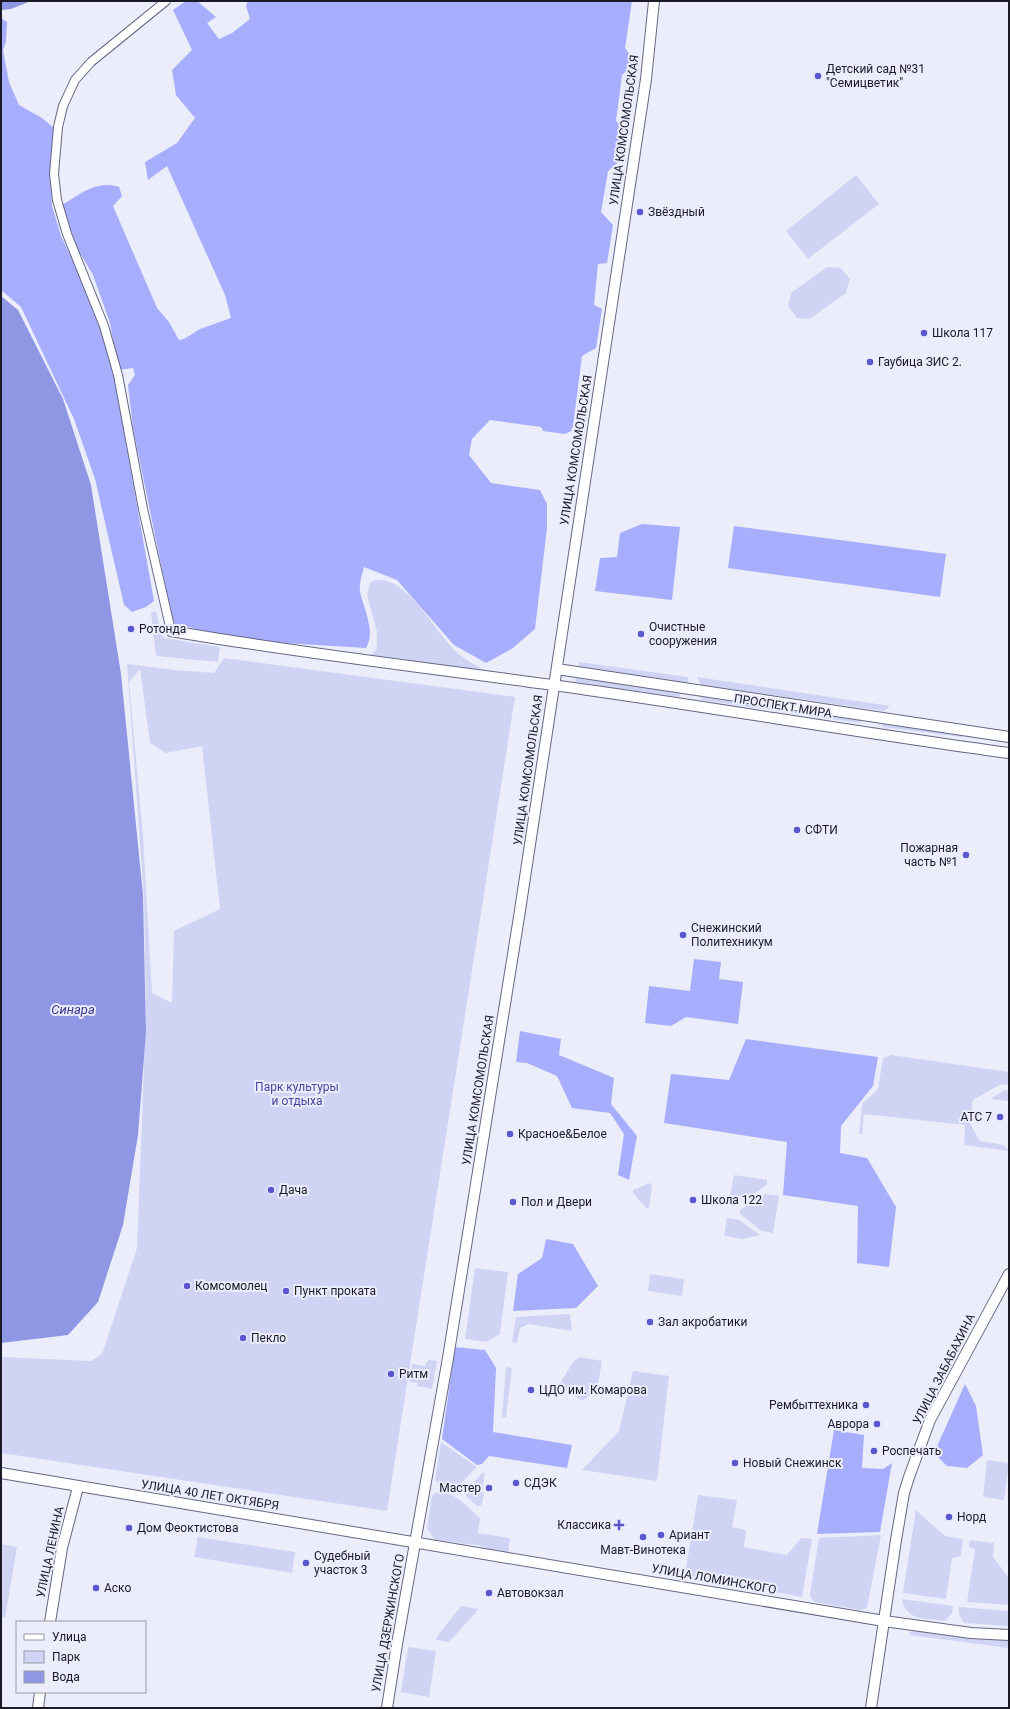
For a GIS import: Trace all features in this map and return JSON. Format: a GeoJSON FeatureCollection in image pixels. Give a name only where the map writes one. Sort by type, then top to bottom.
{"type":"FeatureCollection","features":[{"type":"Feature","properties":{"kind":"street"},"geometry":{"type":"LineString","coordinates":[[166,1],[91,62],[75,80],[63,106],[58,127],[54,174],[57,200],[67,234],[104,326],[118,375],[143,509],[171,631]]}},
{"type":"Feature","properties":{"kind":"street","name":"УЛИЦА КОМСОМОЛЬСКАЯ"},"geometry":{"type":"LineString","coordinates":[[415,1542],[448,1358],[512,964],[646,79],[654,1]]}},
{"type":"Feature","properties":{"kind":"street","name":"ПРОСПЕКТ МИРА"},"geometry":{"type":"LineString","coordinates":[[171,631],[289,650],[689,704],[867,733],[1009,753]]}},
{"type":"Feature","properties":{"kind":"street","name":"ПРОСПЕКТ МИРА"},"geometry":{"type":"LineString","coordinates":[[557,669],[1009,737]]}},
{"type":"Feature","properties":{"kind":"street"},"geometry":{"type":"LineString","coordinates":[[689,704],[691,689]]}},
{"type":"Feature","properties":{"kind":"street"},"geometry":{"type":"LineString","coordinates":[[867,733],[869,715]]}},
{"type":"Feature","properties":{"kind":"street"},"geometry":{"type":"LineString","coordinates":[[973,748],[976,732]]}},
{"type":"Feature","properties":{"kind":"street","name":"УЛИЦА ЗАБАБАХИНА"},"geometry":{"type":"LineString","coordinates":[[871,1708],[904,1493],[913,1463],[930,1420],[1009,1274]]}},
{"type":"Feature","properties":{"kind":"street","name":"УЛИЦА 40 ЛЕТ ОКТЯБРЯ"},"geometry":{"type":"LineString","coordinates":[[1,1473],[415,1542]]}},
{"type":"Feature","properties":{"kind":"street","name":"УЛИЦА ЛЕНИНА"},"geometry":{"type":"LineString","coordinates":[[50,1621],[62,1548],[78,1487]]}},
{"type":"Feature","properties":{"kind":"street","name":"УЛИЦА ЛОМИНСКОГО"},"geometry":{"type":"LineString","coordinates":[[415,1542],[884,1621],[971,1633],[1009,1635]]}},
{"type":"Feature","properties":{"kind":"street","name":"УЛИЦА ДЗЕРЖИНСКОГО"},"geometry":{"type":"LineString","coordinates":[[387,1708],[415,1542]]}},
{"type":"Feature","properties":{"kind":"street"},"geometry":{"type":"LineString","coordinates":[[38,1708],[40,1693]]}},
{"type":"Feature","properties":{"kind":"green space"},"geometry":{"type":"Polygon","coordinates":[[[856,175],[879,204],[808,259],[786,231],[856,175]]]}},
{"type":"Feature","properties":{"kind":"green space"},"geometry":{"type":"Polygon","coordinates":[[[827,267],[841,268],[850,279],[846,293],[810,319],[797,318],[788,306],[791,293],[827,267]]]}},
{"type":"Feature","properties":{"kind":"green space"},"geometry":{"type":"Polygon","coordinates":[[[376,580],[389,582],[400,588],[411,597],[458,653],[489,673],[368,659],[377,648],[377,632],[367,595],[370,583],[376,580]]]}},
{"type":"Feature","properties":{"kind":"green space"},"geometry":{"type":"Polygon","coordinates":[[[156,611],[161,634],[164,638],[220,647],[218,662],[156,656],[151,613],[156,611]]]}},
{"type":"Feature","properties":{"kind":"green space","name":"Парк культуры и отдыха"},"geometry":{"type":"Polygon","coordinates":[[[224,658],[515,697],[387,1511],[1,1453],[1,1357],[91,1361],[102,1354],[137,1248],[146,1013],[144,898],[127,664],[214,673],[224,658]],[[140,669],[129,682],[143,837],[152,993],[172,1003],[174,931],[220,909],[202,746],[166,753],[150,743],[140,669]]]}},
{"type":"Feature","properties":{"kind":"green space"},"geometry":{"type":"Polygon","coordinates":[[[579,662],[688,677],[688,683],[579,669],[579,662]]]}},
{"type":"Feature","properties":{"kind":"green space"},"geometry":{"type":"Polygon","coordinates":[[[697,677],[890,706],[884,711],[701,685],[697,677]]]}},
{"type":"Feature","properties":{"kind":"green space"},"geometry":{"type":"Polygon","coordinates":[[[576,678],[680,693],[679,697],[575,682],[576,678]]]}},
{"type":"Feature","properties":{"kind":"green space"},"geometry":{"type":"Polygon","coordinates":[[[701,697],[861,719],[860,723],[701,700],[701,697]]]}},
{"type":"Feature","properties":{"kind":"green space"},"geometry":{"type":"Polygon","coordinates":[[[883,722],[964,733],[963,737],[882,727],[883,722]]]}},
{"type":"Feature","properties":{"kind":"green space"},"geometry":{"type":"Polygon","coordinates":[[[891,1055],[1009,1072],[1009,1085],[1001,1084],[973,1100],[970,1124],[980,1141],[1004,1145],[1009,1151],[964,1145],[965,1125],[864,1114],[862,1134],[859,1134],[862,1104],[878,1089],[883,1058],[891,1055]]]}},
{"type":"Feature","properties":{"kind":"green space"},"geometry":{"type":"Polygon","coordinates":[[[1004,1090],[1009,1091],[1009,1101],[991,1099],[1004,1090]]]}},
{"type":"Feature","properties":{"kind":"green space"},"geometry":{"type":"Polygon","coordinates":[[[734,1175],[767,1180],[767,1185],[747,1198],[730,1195],[734,1175]]]}},
{"type":"Feature","properties":{"kind":"green space"},"geometry":{"type":"Polygon","coordinates":[[[650,1183],[652,1185],[649,1208],[646,1208],[633,1193],[633,1190],[650,1183]]]}},
{"type":"Feature","properties":{"kind":"green space"},"geometry":{"type":"Polygon","coordinates":[[[765,1194],[779,1196],[773,1233],[762,1231],[740,1214],[740,1210],[765,1194]]]}},
{"type":"Feature","properties":{"kind":"green space"},"geometry":{"type":"Polygon","coordinates":[[[727,1218],[739,1220],[760,1235],[742,1239],[724,1236],[727,1218]]]}},
{"type":"Feature","properties":{"kind":"green space"},"geometry":{"type":"Polygon","coordinates":[[[475,1268],[508,1272],[500,1334],[486,1342],[465,1339],[475,1268]]]}},
{"type":"Feature","properties":{"kind":"green space"},"geometry":{"type":"Polygon","coordinates":[[[650,1274],[684,1279],[682,1296],[648,1291],[650,1274]]]}},
{"type":"Feature","properties":{"kind":"green space"},"geometry":{"type":"Polygon","coordinates":[[[570,1314],[572,1331],[529,1324],[520,1328],[517,1343],[512,1342],[516,1317],[570,1314]]]}},
{"type":"Feature","properties":{"kind":"green space"},"geometry":{"type":"Polygon","coordinates":[[[579,1357],[602,1361],[597,1390],[582,1401],[559,1385],[573,1362],[579,1357]]]}},
{"type":"Feature","properties":{"kind":"green space"},"geometry":{"type":"Polygon","coordinates":[[[429,1360],[437,1361],[432,1389],[417,1386],[418,1383],[409,1382],[412,1364],[425,1366],[429,1360]]]}},
{"type":"Feature","properties":{"kind":"green space"},"geometry":{"type":"Polygon","coordinates":[[[506,1367],[512,1368],[506,1417],[502,1417],[506,1367]]]}},
{"type":"Feature","properties":{"kind":"green space"},"geometry":{"type":"Polygon","coordinates":[[[633,1371],[669,1376],[657,1481],[582,1470],[619,1431],[633,1371]]]}},
{"type":"Feature","properties":{"kind":"green space"},"geometry":{"type":"Polygon","coordinates":[[[441,1442],[477,1467],[457,1487],[441,1486],[435,1480],[441,1442]]]}},
{"type":"Feature","properties":{"kind":"green space"},"geometry":{"type":"Polygon","coordinates":[[[987,1460],[1009,1463],[1004,1500],[983,1497],[987,1460]]]}},
{"type":"Feature","properties":{"kind":"green space"},"geometry":{"type":"Polygon","coordinates":[[[482,1473],[485,1473],[482,1491],[484,1494],[482,1504],[477,1506],[466,1496],[466,1491],[482,1473]]]}},
{"type":"Feature","properties":{"kind":"green space"},"geometry":{"type":"Polygon","coordinates":[[[442,1492],[454,1496],[465,1504],[480,1518],[478,1533],[510,1538],[508,1552],[498,1552],[477,1545],[435,1540],[427,1528],[432,1496],[435,1493],[442,1492]]]}},
{"type":"Feature","properties":{"kind":"green space"},"geometry":{"type":"Polygon","coordinates":[[[698,1495],[737,1500],[732,1527],[746,1530],[744,1547],[787,1555],[801,1538],[812,1539],[802,1597],[685,1575],[698,1495]]]}},
{"type":"Feature","properties":{"kind":"green space"},"geometry":{"type":"Polygon","coordinates":[[[916,1510],[945,1536],[963,1539],[961,1556],[952,1558],[946,1599],[903,1593],[916,1510]]]}},
{"type":"Feature","properties":{"kind":"green space"},"geometry":{"type":"Polygon","coordinates":[[[881,1535],[867,1608],[860,1610],[815,1602],[810,1597],[819,1538],[881,1535]]]}},
{"type":"Feature","properties":{"kind":"green space"},"geometry":{"type":"Polygon","coordinates":[[[198,1537],[295,1552],[292,1573],[194,1557],[198,1537]]]}},
{"type":"Feature","properties":{"kind":"green space"},"geometry":{"type":"Polygon","coordinates":[[[970,1540],[994,1543],[993,1557],[1009,1578],[1009,1605],[967,1602],[975,1549],[969,1547],[970,1540]]]}},
{"type":"Feature","properties":{"kind":"green space"},"geometry":{"type":"Polygon","coordinates":[[[1,1544],[17,1547],[5,1618],[1,1617],[1,1544]]]}},
{"type":"Feature","properties":{"kind":"green space"},"geometry":{"type":"Polygon","coordinates":[[[902,1599],[953,1606],[952,1613],[945,1621],[918,1618],[908,1612],[902,1599]]]}},
{"type":"Feature","properties":{"kind":"green space"},"geometry":{"type":"Polygon","coordinates":[[[461,1606],[479,1609],[449,1642],[436,1640],[438,1635],[461,1606]]]}},
{"type":"Feature","properties":{"kind":"green space"},"geometry":{"type":"Polygon","coordinates":[[[959,1607],[1009,1611],[1009,1626],[964,1623],[959,1615],[959,1607]]]}},
{"type":"Feature","properties":{"kind":"green space"},"geometry":{"type":"Polygon","coordinates":[[[915,1630],[1009,1640],[1009,1648],[910,1635],[910,1632],[915,1630]]]}},
{"type":"Feature","properties":{"kind":"green space"},"geometry":{"type":"Polygon","coordinates":[[[408,1647],[436,1651],[429,1697],[401,1692],[408,1647]]]}},
{"type":"Feature","properties":{"kind":"shaded area"},"geometry":{"type":"Polygon","coordinates":[[[186,1],[197,1],[216,17],[207,23],[219,39],[232,33],[250,19],[246,6],[248,1],[632,1],[625,48],[636,63],[622,75],[616,121],[627,130],[622,159],[608,171],[601,212],[613,225],[607,263],[598,264],[594,305],[602,309],[596,348],[582,356],[573,426],[571,431],[565,434],[543,431],[541,427],[490,420],[472,439],[469,455],[491,483],[540,490],[547,504],[547,528],[535,629],[513,648],[486,663],[454,645],[397,580],[364,567],[360,592],[370,628],[369,641],[366,648],[268,642],[220,635],[173,623],[133,428],[128,385],[135,375],[133,368],[118,370],[110,323],[93,275],[68,233],[62,205],[89,189],[103,185],[119,187],[122,196],[113,206],[157,308],[169,322],[179,340],[184,339],[200,329],[231,318],[225,295],[167,166],[148,180],[145,162],[177,143],[195,118],[176,95],[172,70],[192,50],[173,10],[186,1]]]}},
{"type":"Feature","properties":{"kind":"shaded area"},"geometry":{"type":"Polygon","coordinates":[[[1,18],[7,22],[6,42],[3,50],[9,82],[19,105],[42,118],[54,128],[50,172],[52,206],[61,236],[83,282],[100,327],[114,376],[154,601],[146,607],[132,612],[124,605],[95,479],[74,419],[21,307],[1,290],[1,18]]]}},
{"type":"Feature","properties":{"kind":"shaded area"},"geometry":{"type":"Polygon","coordinates":[[[642,524],[680,527],[672,600],[595,591],[600,558],[617,557],[620,533],[642,524]]]}},
{"type":"Feature","properties":{"kind":"shaded area"},"geometry":{"type":"Polygon","coordinates":[[[734,526],[946,554],[940,597],[728,568],[734,526]]]}},
{"type":"Feature","properties":{"kind":"shaded area"},"geometry":{"type":"Polygon","coordinates":[[[694,959],[721,962],[719,979],[743,982],[738,1024],[686,1017],[671,1026],[645,1023],[649,986],[690,991],[694,959]]]}},
{"type":"Feature","properties":{"kind":"shaded area"},"geometry":{"type":"Polygon","coordinates":[[[520,1031],[561,1039],[559,1055],[614,1078],[611,1104],[637,1136],[629,1180],[618,1175],[624,1134],[610,1113],[572,1108],[557,1076],[527,1063],[516,1062],[520,1031]]]}},
{"type":"Feature","properties":{"kind":"shaded area"},"geometry":{"type":"Polygon","coordinates":[[[746,1039],[878,1057],[873,1086],[841,1126],[840,1153],[867,1158],[896,1207],[889,1267],[857,1263],[858,1206],[783,1195],[787,1142],[664,1123],[671,1074],[729,1080],[746,1039]]]}},
{"type":"Feature","properties":{"kind":"shaded area"},"geometry":{"type":"Polygon","coordinates":[[[546,1239],[573,1244],[598,1286],[576,1308],[513,1311],[518,1274],[542,1258],[546,1239]]]}},
{"type":"Feature","properties":{"kind":"shaded area"},"geometry":{"type":"Polygon","coordinates":[[[455,1347],[485,1350],[496,1368],[493,1432],[572,1445],[567,1468],[489,1456],[482,1464],[477,1465],[442,1439],[455,1347]]]}},
{"type":"Feature","properties":{"kind":"shaded area"},"geometry":{"type":"Polygon","coordinates":[[[965,1384],[976,1406],[983,1455],[967,1468],[947,1466],[934,1453],[965,1384]]]}},
{"type":"Feature","properties":{"kind":"shaded area"},"geometry":{"type":"Polygon","coordinates":[[[834,1430],[864,1435],[862,1468],[883,1469],[892,1463],[880,1532],[817,1534],[834,1430]]]}},
{"type":"Feature","properties":{"kind":"water"},"geometry":{"type":"Polygon","coordinates":[[[1,1],[31,1],[11,9],[1,10],[1,1]]]}},
{"type":"Feature","properties":{"kind":"water","name":"Синара"},"geometry":{"type":"Polygon","coordinates":[[[1,296],[18,310],[63,399],[91,485],[121,674],[143,895],[146,1032],[138,1135],[123,1225],[98,1302],[68,1335],[1,1343],[1,296]]]}},
{"type":"Feature","properties":{"kind":"place","name":"Детский сад №31 \"Семицветик\""},"geometry":{"type":"Point","coordinates":[818,76]}},
{"type":"Feature","properties":{"kind":"place","name":"Звёздный"},"geometry":{"type":"Point","coordinates":[640,212]}},
{"type":"Feature","properties":{"kind":"place","name":"Школа 117"},"geometry":{"type":"Point","coordinates":[924,333]}},
{"type":"Feature","properties":{"kind":"place","name":"Гаубица ЗИС 2."},"geometry":{"type":"Point","coordinates":[870,362]}},
{"type":"Feature","properties":{"kind":"place","name":"Ротонда"},"geometry":{"type":"Point","coordinates":[131,629]}},
{"type":"Feature","properties":{"kind":"place","name":"Очистные сооружения"},"geometry":{"type":"Point","coordinates":[641,634]}},
{"type":"Feature","properties":{"kind":"place","name":"СФТИ"},"geometry":{"type":"Point","coordinates":[797,830]}},
{"type":"Feature","properties":{"kind":"place","name":"Пожарная часть №1"},"geometry":{"type":"Point","coordinates":[966,855]}},
{"type":"Feature","properties":{"kind":"place","name":"Снежинский Политехникум"},"geometry":{"type":"Point","coordinates":[683,935]}},
{"type":"Feature","properties":{"kind":"place","name":"АТС 7"},"geometry":{"type":"Point","coordinates":[1000,1117]}},
{"type":"Feature","properties":{"kind":"place","name":"Красное&Белое"},"geometry":{"type":"Point","coordinates":[510,1134]}},
{"type":"Feature","properties":{"kind":"place","name":"Дача"},"geometry":{"type":"Point","coordinates":[271,1190]}},
{"type":"Feature","properties":{"kind":"place","name":"Школа 122"},"geometry":{"type":"Point","coordinates":[693,1200]}},
{"type":"Feature","properties":{"kind":"place","name":"Пол и Двери"},"geometry":{"type":"Point","coordinates":[513,1202]}},
{"type":"Feature","properties":{"kind":"place","name":"Комсомолец"},"geometry":{"type":"Point","coordinates":[187,1286]}},
{"type":"Feature","properties":{"kind":"place","name":"Пункт проката"},"geometry":{"type":"Point","coordinates":[286,1291]}},
{"type":"Feature","properties":{"kind":"place","name":"Зал акробатики"},"geometry":{"type":"Point","coordinates":[650,1322]}},
{"type":"Feature","properties":{"kind":"place","name":"Пекло"},"geometry":{"type":"Point","coordinates":[243,1338]}},
{"type":"Feature","properties":{"kind":"place","name":"Ритм"},"geometry":{"type":"Point","coordinates":[391,1374]}},
{"type":"Feature","properties":{"kind":"place","name":"ЦДО им. Комарова"},"geometry":{"type":"Point","coordinates":[531,1390]}},
{"type":"Feature","properties":{"kind":"place","name":"Рембыттехника"},"geometry":{"type":"Point","coordinates":[866,1405]}},
{"type":"Feature","properties":{"kind":"place","name":"Аврора"},"geometry":{"type":"Point","coordinates":[877,1424]}},
{"type":"Feature","properties":{"kind":"place","name":"Роспечать"},"geometry":{"type":"Point","coordinates":[874,1451]}},
{"type":"Feature","properties":{"kind":"place","name":"Новый Снежинск"},"geometry":{"type":"Point","coordinates":[735,1463]}},
{"type":"Feature","properties":{"kind":"place","name":"СДЭК"},"geometry":{"type":"Point","coordinates":[516,1483]}},
{"type":"Feature","properties":{"kind":"place","name":"Мастер"},"geometry":{"type":"Point","coordinates":[489,1488]}},
{"type":"Feature","properties":{"kind":"place","name":"Норд"},"geometry":{"type":"Point","coordinates":[949,1517]}},
{"type":"Feature","properties":{"kind":"place","name":"Классика"},"geometry":{"type":"Point","coordinates":[619,1525]}},
{"type":"Feature","properties":{"kind":"place","name":"Дом Феоктистова"},"geometry":{"type":"Point","coordinates":[129,1528]}},
{"type":"Feature","properties":{"kind":"place","name":"Ариант"},"geometry":{"type":"Point","coordinates":[661,1535]}},
{"type":"Feature","properties":{"kind":"place","name":"Мавт-Винотека"},"geometry":{"type":"Point","coordinates":[643,1537]}},
{"type":"Feature","properties":{"kind":"place","name":"Судебный участок 3"},"geometry":{"type":"Point","coordinates":[306,1563]}},
{"type":"Feature","properties":{"kind":"place","name":"Аско"},"geometry":{"type":"Point","coordinates":[96,1588]}},
{"type":"Feature","properties":{"kind":"place","name":"Автовокзал"},"geometry":{"type":"Point","coordinates":[489,1593]}}]}
